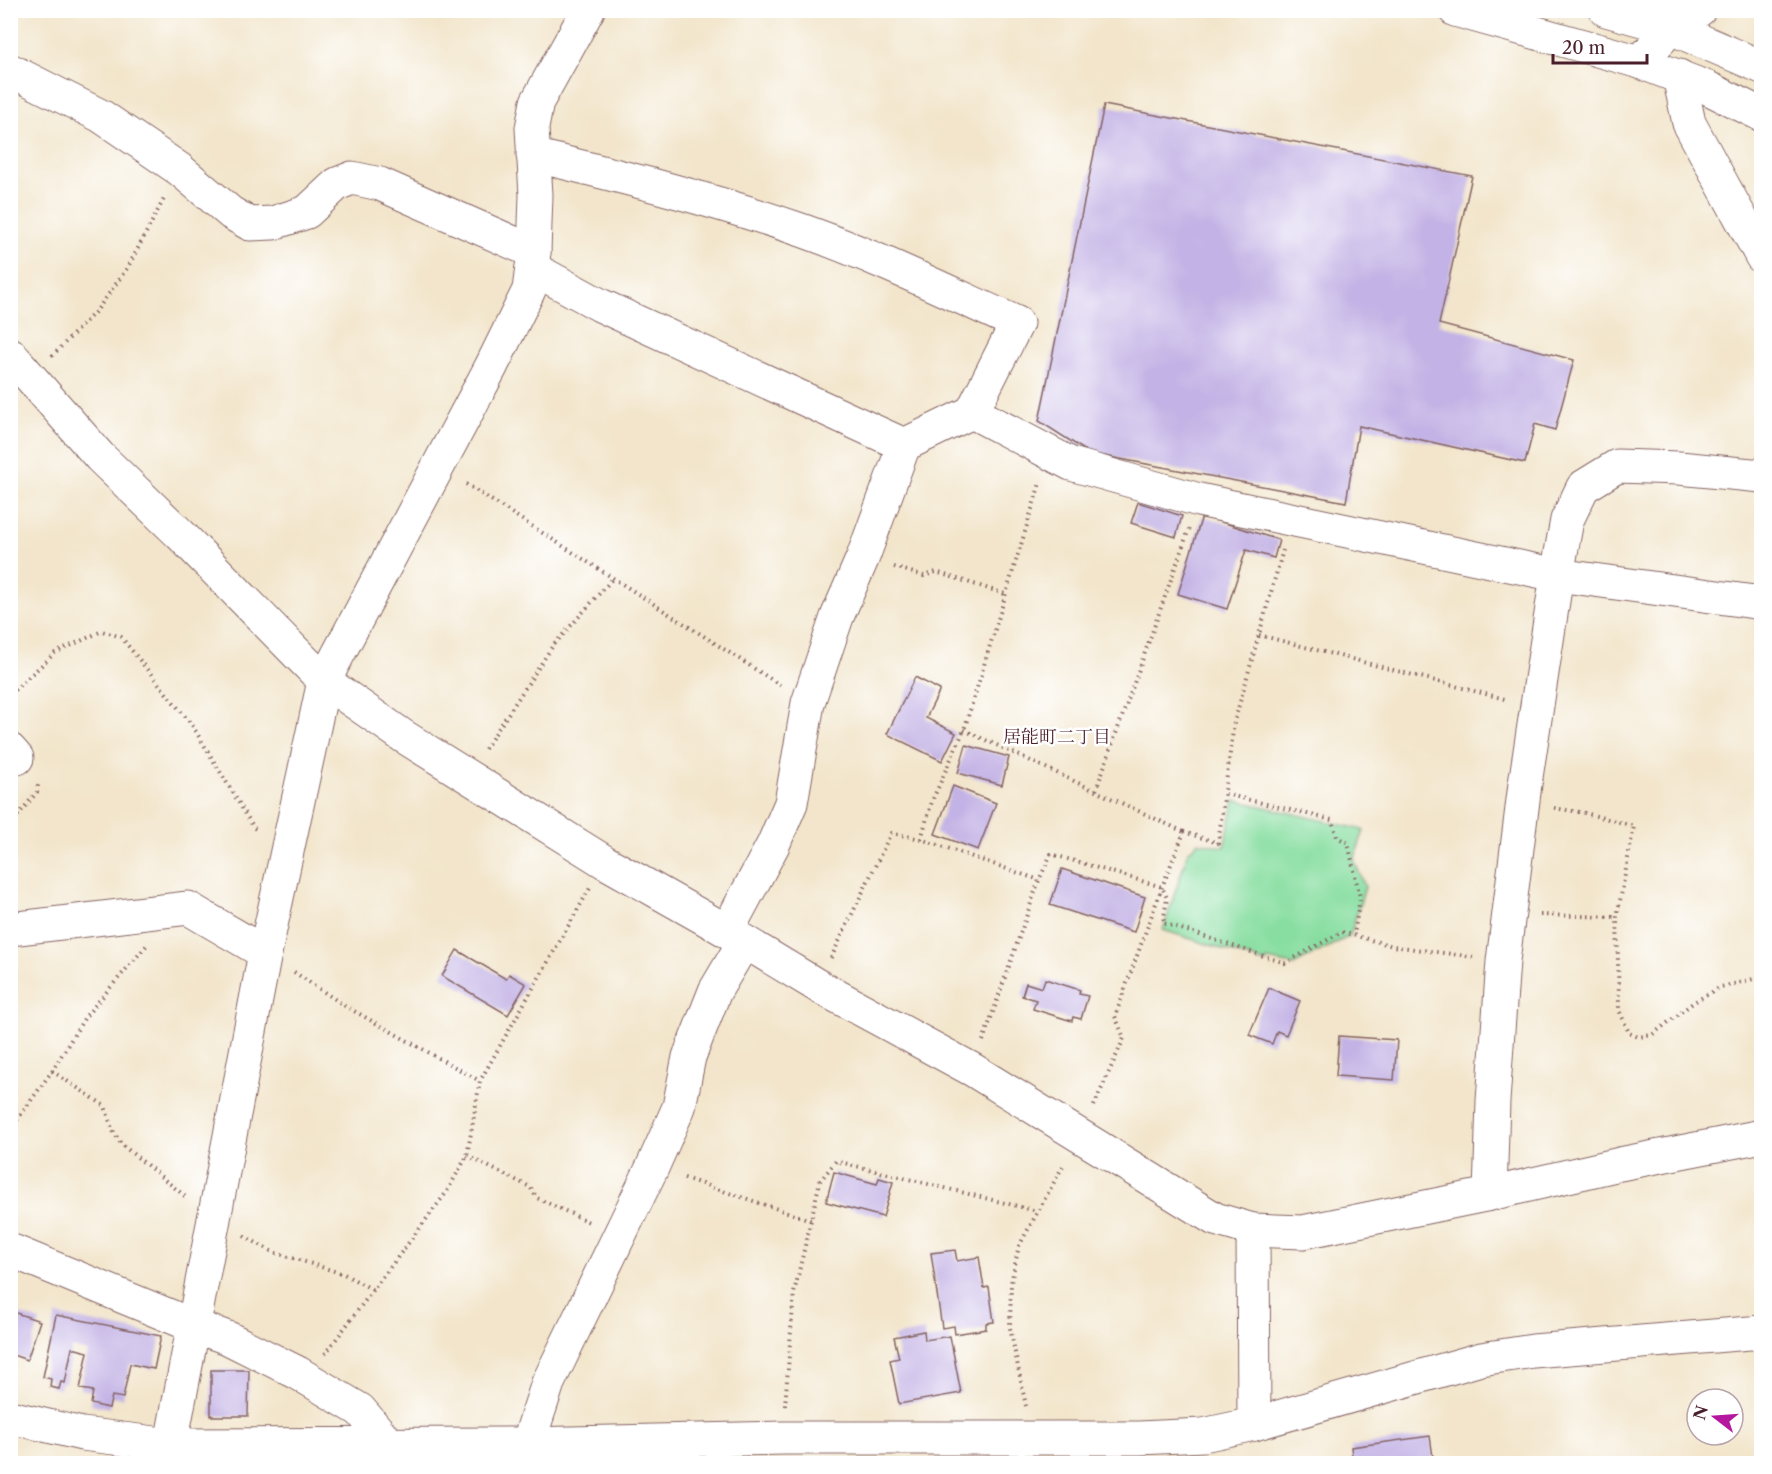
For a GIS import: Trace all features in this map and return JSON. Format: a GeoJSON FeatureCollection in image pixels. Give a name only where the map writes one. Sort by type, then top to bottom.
{"type":"FeatureCollection","features":[{"type":"Feature","properties":{"kind":"main road"},"geometry":{"type":"LineString","coordinates":[[169,1454],[265,953],[324,681],[491,367],[529,290],[536,195],[532,128],[537,102],[588,10]]}},
{"type":"Feature","properties":{"kind":"main road"},"geometry":{"type":"LineString","coordinates":[[1455,10],[1641,62],[1708,88],[1761,115]]}},
{"type":"Feature","properties":{"kind":"main road"},"geometry":{"type":"LineString","coordinates":[[1605,10],[1671,28],[1761,67]]}},
{"type":"Feature","properties":{"kind":"main road"},"geometry":{"type":"LineString","coordinates":[[1641,62],[1671,28],[1699,10]]}},
{"type":"Feature","properties":{"kind":"main road"},"geometry":{"type":"LineString","coordinates":[[10,70],[101,116],[179,169],[231,213],[250,224],[273,223],[307,212],[337,184],[352,178],[380,184],[533,260],[600,305],[904,446]]}},
{"type":"Feature","properties":{"kind":"main road"},"geometry":{"type":"LineString","coordinates":[[1678,76],[1689,123],[1761,257]]}},
{"type":"Feature","properties":{"kind":"main road"},"geometry":{"type":"LineString","coordinates":[[528,1444],[548,1383],[679,1107],[690,1057],[735,937],[791,803],[808,703],[837,617],[863,556],[904,446],[972,412],[1017,323],[899,269],[805,232],[671,189],[533,155]]}},
{"type":"Feature","properties":{"kind":"main road"},"geometry":{"type":"LineString","coordinates":[[21,366],[100,457],[180,534],[324,681],[403,736],[605,862],[818,986],[973,1070],[1215,1219],[1252,1230],[1303,1232],[1761,1136]]}},
{"type":"Feature","properties":{"kind":"main road"},"geometry":{"type":"LineString","coordinates":[[972,412],[1071,464],[1199,500],[1557,575],[1761,603]]}},
{"type":"Feature","properties":{"kind":"main road"},"geometry":{"type":"LineString","coordinates":[[1490,1194],[1493,1101],[1503,961],[1522,803],[1567,520],[1583,487],[1617,466],[1679,468],[1761,476]]}},
{"type":"Feature","properties":{"kind":"main road"},"geometry":{"type":"LineString","coordinates":[[10,929],[188,908],[265,953]]}},
{"type":"Feature","properties":{"kind":"main road"},"geometry":{"type":"LineString","coordinates":[[1252,1230],[1254,1424]]}},
{"type":"Feature","properties":{"kind":"main road"},"geometry":{"type":"LineString","coordinates":[[10,1250],[228,1338],[307,1379],[360,1410],[389,1444]]}},
{"type":"Feature","properties":{"kind":"main road"},"geometry":{"type":"LineString","coordinates":[[10,1417],[169,1454],[389,1444],[528,1444],[783,1438],[1139,1438],[1203,1435],[1254,1424],[1481,1359],[1533,1351],[1761,1332]]}},
{"type":"Feature","properties":{"kind":"path"},"geometry":{"type":"LineString","coordinates":[[21,366],[104,302],[128,267],[179,169]]}},
{"type":"Feature","properties":{"kind":"path"},"geometry":{"type":"LineString","coordinates":[[921,839],[932,801],[964,730],[1050,453]]}},
{"type":"Feature","properties":{"kind":"path"},"geometry":{"type":"LineString","coordinates":[[437,466],[808,703]]}},
{"type":"Feature","properties":{"kind":"path"},"geometry":{"type":"LineString","coordinates":[[1096,790],[1199,500]]}},
{"type":"Feature","properties":{"kind":"path"},"geometry":{"type":"LineString","coordinates":[[964,730],[1184,832],[1218,843],[1234,723],[1292,519]]}},
{"type":"Feature","properties":{"kind":"path"},"geometry":{"type":"LineString","coordinates":[[863,556],[924,576],[936,572],[1005,594]]}},
{"type":"Feature","properties":{"kind":"path"},"geometry":{"type":"LineString","coordinates":[[467,777],[552,647],[614,577]]}},
{"type":"Feature","properties":{"kind":"path"},"geometry":{"type":"LineString","coordinates":[[10,694],[55,653],[102,631],[121,637],[192,725],[254,828],[287,849]]}},
{"type":"Feature","properties":{"kind":"path"},"geometry":{"type":"LineString","coordinates":[[1259,634],[1536,707]]}},
{"type":"Feature","properties":{"kind":"path"},"geometry":{"type":"LineString","coordinates":[[1225,794],[1332,820],[1337,837],[1348,843],[1360,898],[1354,934]]}},
{"type":"Feature","properties":{"kind":"path"},"geometry":{"type":"LineString","coordinates":[[1522,803],[1585,813],[1634,826],[1617,917],[1619,1010],[1629,1033],[1638,1037],[1652,1035],[1694,1002],[1721,987],[1761,977]]}},
{"type":"Feature","properties":{"kind":"path"},"geometry":{"type":"LineString","coordinates":[[1033,1439],[1010,1328],[1011,1283],[1019,1246],[1081,1136],[1124,1038],[1115,1016],[1184,832]]}},
{"type":"Feature","properties":{"kind":"path"},"geometry":{"type":"LineString","coordinates":[[818,986],[891,833],[921,839],[1039,880]]}},
{"type":"Feature","properties":{"kind":"path"},"geometry":{"type":"LineString","coordinates":[[973,1070],[1039,880],[1051,854],[1162,887],[1167,898],[1163,923],[1285,963],[1342,932],[1393,946],[1503,961]]}},
{"type":"Feature","properties":{"kind":"path"},"geometry":{"type":"LineString","coordinates":[[307,1379],[446,1193],[467,1156],[480,1081],[605,862]]}},
{"type":"Feature","properties":{"kind":"path"},"geometry":{"type":"LineString","coordinates":[[11,1128],[52,1071],[85,1017],[178,910]]}},
{"type":"Feature","properties":{"kind":"path"},"geometry":{"type":"LineString","coordinates":[[1509,914],[1617,917]]}},
{"type":"Feature","properties":{"kind":"path"},"geometry":{"type":"LineString","coordinates":[[265,953],[345,1006],[480,1081]]}},
{"type":"Feature","properties":{"kind":"path"},"geometry":{"type":"LineString","coordinates":[[467,1156],[530,1187],[537,1198],[619,1235]]}},
{"type":"Feature","properties":{"kind":"path"},"geometry":{"type":"LineString","coordinates":[[783,1438],[794,1293],[820,1181],[836,1161],[1037,1211]]}},
{"type":"Feature","properties":{"kind":"path"},"geometry":{"type":"LineString","coordinates":[[652,1168],[759,1201],[811,1220]]}},
{"type":"Feature","properties":{"kind":"green space"},"geometry":{"type":"Polygon","coordinates":[[[1235,800],[1364,830],[1354,860],[1365,887],[1350,936],[1293,965],[1267,960],[1266,963],[1163,930],[1188,852],[1198,842],[1224,847],[1235,800]]]}},
{"type":"Feature","properties":{"kind":"building"},"geometry":{"type":"Polygon","coordinates":[[[1104,105],[1472,176],[1439,324],[1574,360],[1555,430],[1535,424],[1525,463],[1359,426],[1346,502],[1089,453],[1039,421],[1104,105]]]}},
{"type":"Feature","properties":{"kind":"building"},"geometry":{"type":"Polygon","coordinates":[[[1138,502],[1182,516],[1176,537],[1131,523],[1138,502]]]}},
{"type":"Feature","properties":{"kind":"building"},"geometry":{"type":"Polygon","coordinates":[[[1202,516],[1279,540],[1274,558],[1246,550],[1227,609],[1178,594],[1202,516]]]}},
{"type":"Feature","properties":{"kind":"building"},"geometry":{"type":"Polygon","coordinates":[[[915,677],[940,690],[926,718],[956,733],[942,761],[887,734],[915,677]]]}},
{"type":"Feature","properties":{"kind":"building"},"geometry":{"type":"Polygon","coordinates":[[[966,745],[1009,757],[1002,785],[958,773],[966,745]]]}},
{"type":"Feature","properties":{"kind":"building"},"geometry":{"type":"Polygon","coordinates":[[[953,786],[996,803],[978,850],[935,834],[953,786]]]}},
{"type":"Feature","properties":{"kind":"building"},"geometry":{"type":"Polygon","coordinates":[[[1062,869],[1145,897],[1134,932],[1050,905],[1062,869]]]}},
{"type":"Feature","properties":{"kind":"building"},"geometry":{"type":"Polygon","coordinates":[[[457,950],[506,979],[509,974],[526,984],[508,1015],[442,976],[457,950]]]}},
{"type":"Feature","properties":{"kind":"building"},"geometry":{"type":"Polygon","coordinates":[[[1045,979],[1080,990],[1079,994],[1088,996],[1081,1019],[1073,1017],[1072,1021],[1033,1009],[1036,1000],[1022,996],[1026,983],[1042,988],[1045,979]]]}},
{"type":"Feature","properties":{"kind":"building"},"geometry":{"type":"Polygon","coordinates":[[[1269,988],[1300,1001],[1286,1035],[1277,1031],[1272,1044],[1249,1035],[1269,988]]]}},
{"type":"Feature","properties":{"kind":"building"},"geometry":{"type":"Polygon","coordinates":[[[1339,1036],[1397,1040],[1394,1080],[1336,1076],[1339,1036]]]}},
{"type":"Feature","properties":{"kind":"building"},"geometry":{"type":"Polygon","coordinates":[[[834,1172],[877,1184],[879,1178],[893,1182],[883,1217],[826,1202],[834,1172]]]}},
{"type":"Feature","properties":{"kind":"building"},"geometry":{"type":"Polygon","coordinates":[[[955,1250],[957,1261],[979,1257],[984,1288],[989,1287],[994,1322],[986,1323],[986,1329],[955,1334],[954,1326],[942,1328],[931,1253],[955,1250]]]}},
{"type":"Feature","properties":{"kind":"building"},"geometry":{"type":"Polygon","coordinates":[[[10,1311],[40,1321],[27,1360],[10,1354],[10,1311]]]}},
{"type":"Feature","properties":{"kind":"building"},"geometry":{"type":"Polygon","coordinates":[[[56,1315],[161,1336],[154,1369],[130,1364],[123,1398],[112,1396],[109,1408],[91,1404],[93,1391],[80,1389],[88,1352],[72,1348],[65,1383],[61,1382],[59,1389],[50,1387],[51,1379],[43,1377],[56,1315]]]}},
{"type":"Feature","properties":{"kind":"building"},"geometry":{"type":"Polygon","coordinates":[[[924,1331],[925,1340],[950,1336],[961,1393],[899,1404],[890,1360],[899,1358],[894,1337],[924,1331]]]}},
{"type":"Feature","properties":{"kind":"building"},"geometry":{"type":"Polygon","coordinates":[[[211,1370],[249,1370],[248,1416],[211,1416],[211,1370]]]}},
{"type":"Feature","properties":{"kind":"building"},"geometry":{"type":"Polygon","coordinates":[[[1430,1436],[1434,1464],[1353,1464],[1351,1447],[1430,1436]]]}},
{"type":"Feature","properties":{"kind":"district","name":"居能町二丁目"},"geometry":{"type":"Point","coordinates":[1057,737]}}]}
